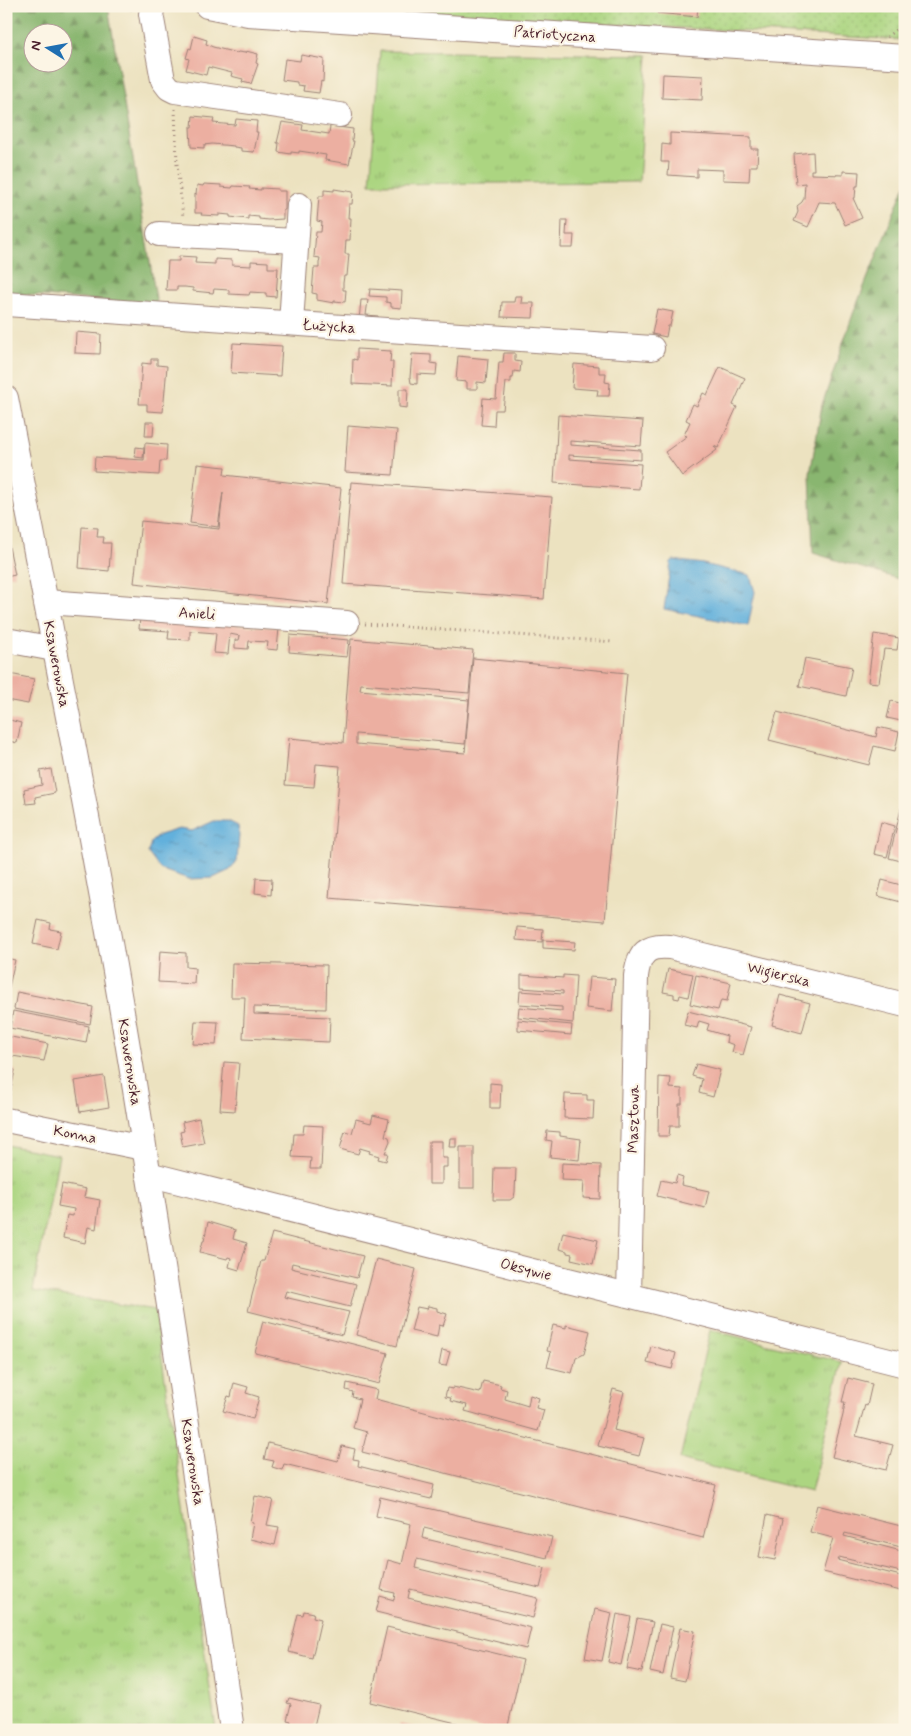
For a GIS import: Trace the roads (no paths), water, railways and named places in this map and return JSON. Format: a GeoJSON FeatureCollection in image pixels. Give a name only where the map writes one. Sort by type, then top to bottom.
{"type":"FeatureCollection","features":[{"type":"Feature","properties":{"kind":"street"},"geometry":{"type":"LineString","coordinates":[[153,6],[151,14],[163,80],[175,91],[340,115]]}},
{"type":"Feature","properties":{"kind":"street","name":"Patriotyczna"},"geometry":{"type":"LineString","coordinates":[[207,6],[248,14],[905,57]]}},
{"type":"Feature","properties":{"kind":"street"},"geometry":{"type":"LineString","coordinates":[[291,323],[299,205]]}},
{"type":"Feature","properties":{"kind":"street"},"geometry":{"type":"LineString","coordinates":[[159,234],[296,241]]}},
{"type":"Feature","properties":{"kind":"street","name":"Łużycka"},"geometry":{"type":"LineString","coordinates":[[6,304],[652,348]]}},
{"type":"Feature","properties":{"kind":"street","name":"Ksawerowska"},"geometry":{"type":"LineString","coordinates":[[6,398],[90,828],[131,1068],[196,1479],[232,1730]]}},
{"type":"Feature","properties":{"kind":"street","name":"Anieli"},"geometry":{"type":"LineString","coordinates":[[46,602],[347,623]]}},
{"type":"Feature","properties":{"kind":"street"},"geometry":{"type":"LineString","coordinates":[[6,640],[54,649]]}},
{"type":"Feature","properties":{"kind":"street","name":"Wigierska"},"geometry":{"type":"LineString","coordinates":[[652,948],[670,947],[905,1005]]}},
{"type":"Feature","properties":{"kind":"street","name":"Masztowa"},"geometry":{"type":"LineString","coordinates":[[629,1296],[636,976],[639,960],[652,948]]}},
{"type":"Feature","properties":{"kind":"street","name":"Konna"},"geometry":{"type":"LineString","coordinates":[[6,1120],[143,1148]]}},
{"type":"Feature","properties":{"kind":"street","name":"Oksywie"},"geometry":{"type":"LineString","coordinates":[[148,1174],[905,1365]]}},
{"type":"Feature","properties":{"kind":"water"},"geometry":{"type":"Polygon","coordinates":[[[673,560],[703,564],[750,575],[755,592],[748,626],[664,609],[671,562],[673,560]]]}},
{"type":"Feature","properties":{"kind":"water"},"geometry":{"type":"Polygon","coordinates":[[[214,821],[228,821],[238,826],[237,862],[230,870],[213,878],[189,879],[160,869],[148,853],[151,842],[159,835],[179,829],[192,831],[214,821]]]}}]}
